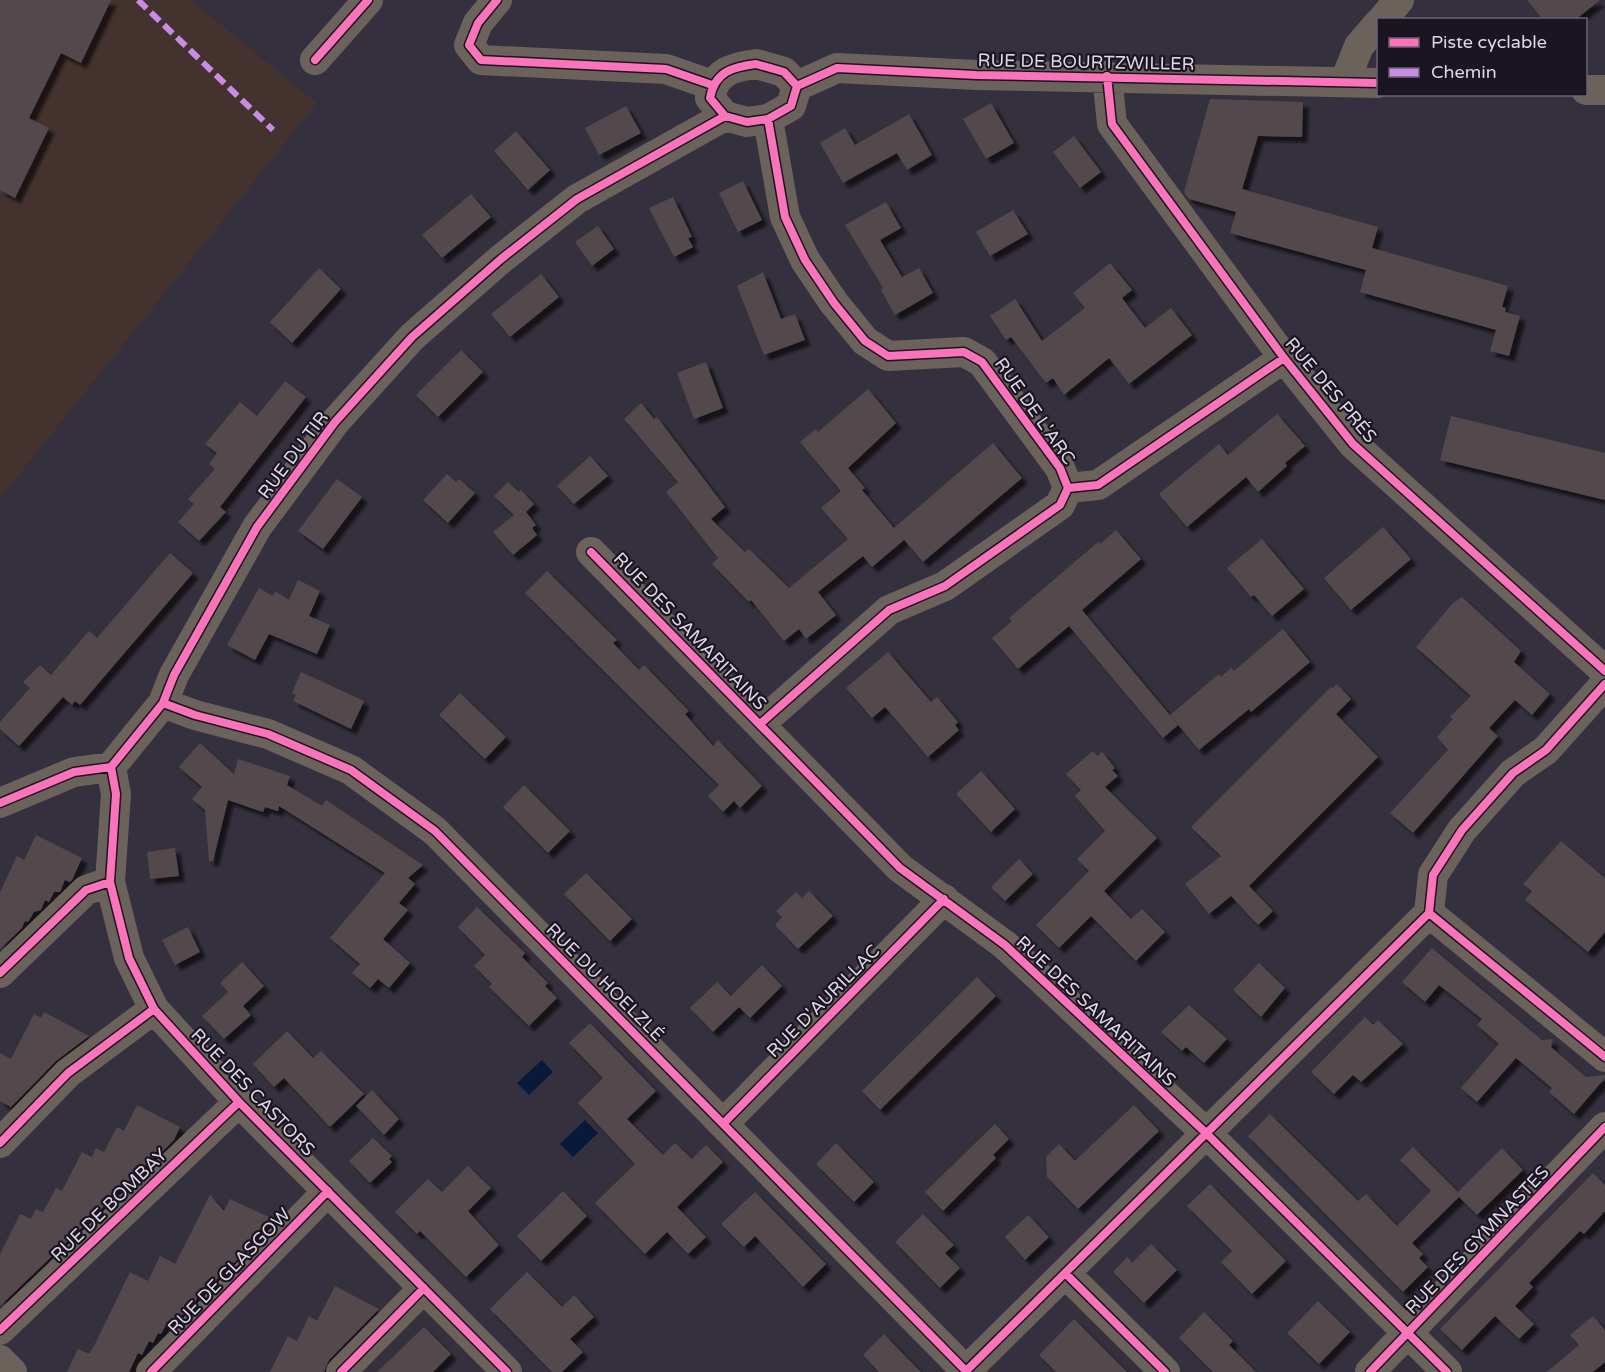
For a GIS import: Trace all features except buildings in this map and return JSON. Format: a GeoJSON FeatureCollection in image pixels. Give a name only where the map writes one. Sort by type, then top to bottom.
{"type":"FeatureCollection","features":[{"type":"Feature","properties":{"kind":"street"},"geometry":{"type":"LineString","coordinates":[[315,60],[368,0]]}},
{"type":"Feature","properties":{"kind":"street"},"geometry":{"type":"LineString","coordinates":[[497,0],[478,23],[469,45],[482,60],[666,69],[712,85]]}},
{"type":"Feature","properties":{"kind":"street"},"geometry":{"type":"LineString","coordinates":[[1384,18],[1399,0]]}},
{"type":"Feature","properties":{"kind":"street"},"geometry":{"type":"LineString","coordinates":[[1345,81],[1359,46],[1377,25]]}},
{"type":"Feature","properties":{"kind":"street"},"geometry":{"type":"LineString","coordinates":[[756,64],[784,72],[797,86],[790,106],[768,119],[747,122],[725,116],[710,98],[712,85],[731,67],[756,64]]}},
{"type":"Feature","properties":{"kind":"street","name":"RUE DE BOURTZWILLER"},"geometry":{"type":"LineString","coordinates":[[797,86],[837,68],[976,75],[1377,82]]}},
{"type":"Feature","properties":{"kind":"street","name":"RUE DES PRÉS"},"geometry":{"type":"LineString","coordinates":[[1107,76],[1112,124],[1284,358],[1353,444],[1605,671]]}},
{"type":"Feature","properties":{"kind":"street"},"geometry":{"type":"LineString","coordinates":[[1587,90],[1605,90]]}},
{"type":"Feature","properties":{"kind":"street","name":"RUE DU TIR"},"geometry":{"type":"LineString","coordinates":[[111,767],[163,703],[174,675],[257,527],[335,422],[412,337],[501,259],[577,199],[725,116]]}},
{"type":"Feature","properties":{"kind":"street","name":"RUE DE L'ARC"},"geometry":{"type":"LineString","coordinates":[[768,119],[785,217],[805,260],[834,303],[865,341],[888,356],[964,352],[982,362],[1060,468],[1068,488]]}},
{"type":"Feature","properties":{"kind":"street"},"geometry":{"type":"LineString","coordinates":[[760,724],[889,610],[945,586],[1060,505],[1068,488],[1098,485],[1284,358]]}},
{"type":"Feature","properties":{"kind":"street","name":"RUE DES SAMARITAINS"},"geometry":{"type":"LineString","coordinates":[[591,552],[900,868],[1005,945],[1206,1133],[1447,1372]]}},
{"type":"Feature","properties":{"kind":"street"},"geometry":{"type":"LineString","coordinates":[[965,1371],[1429,913],[1433,875],[1462,830],[1513,773],[1546,750],[1605,684]]}},
{"type":"Feature","properties":{"kind":"street","name":"RUE DU HOELZLÉ"},"geometry":{"type":"LineString","coordinates":[[163,703],[195,715],[268,734],[351,770],[435,831],[965,1371]]}},
{"type":"Feature","properties":{"kind":"street"},"geometry":{"type":"LineString","coordinates":[[0,803],[74,772],[111,767]]}},
{"type":"Feature","properties":{"kind":"street","name":"RUE DES CASTORS"},"geometry":{"type":"LineString","coordinates":[[111,767],[116,794],[110,882],[129,958],[154,1009],[239,1102],[507,1372]]}},
{"type":"Feature","properties":{"kind":"street"},"geometry":{"type":"LineString","coordinates":[[0,974],[86,890],[110,882]]}},
{"type":"Feature","properties":{"kind":"street","name":"RUE D'AURILLAC"},"geometry":{"type":"LineString","coordinates":[[723,1124],[944,899]]}},
{"type":"Feature","properties":{"kind":"street"},"geometry":{"type":"LineString","coordinates":[[1429,913],[1605,1057]]}},
{"type":"Feature","properties":{"kind":"street"},"geometry":{"type":"LineString","coordinates":[[0,1143],[68,1073],[154,1009]]}},
{"type":"Feature","properties":{"kind":"street","name":"RUE DE BOMBAY"},"geometry":{"type":"LineString","coordinates":[[0,1330],[239,1102]]}},
{"type":"Feature","properties":{"kind":"street","name":"RUE DES GYMNASTES"},"geometry":{"type":"LineString","coordinates":[[1370,1372],[1605,1127]]}},
{"type":"Feature","properties":{"kind":"street","name":"RUE DE GLASGOW"},"geometry":{"type":"LineString","coordinates":[[152,1372],[328,1191]]}},
{"type":"Feature","properties":{"kind":"street"},"geometry":{"type":"LineString","coordinates":[[1065,1273],[1165,1372]]}},
{"type":"Feature","properties":{"kind":"street"},"geometry":{"type":"LineString","coordinates":[[341,1372],[424,1288]]}},
{"type":"Feature","properties":{"kind":"street"},"geometry":{"type":"LineString","coordinates":[[0,1360],[12,1372]]}},
{"type":"Feature","properties":{"kind":"shaded area"},"geometry":{"type":"Polygon","coordinates":[[[0,0],[191,0],[317,103],[0,499],[0,0]]]}},
{"type":"Feature","properties":{"kind":"water"},"geometry":{"type":"Polygon","coordinates":[[[542,1060],[553,1072],[529,1095],[517,1083],[542,1060]]]}},
{"type":"Feature","properties":{"kind":"water"},"geometry":{"type":"Polygon","coordinates":[[[585,1120],[598,1133],[573,1157],[560,1144],[585,1120]]]}},
{"type":"Feature","properties":{"kind":"marked path"},"geometry":{"type":"LineString","coordinates":[[138,0],[273,130]]}},
{"type":"Feature","properties":{"kind":"cycle path"},"geometry":{"type":"LineString","coordinates":[[315,60],[368,0]]}},
{"type":"Feature","properties":{"kind":"cycle path"},"geometry":{"type":"LineString","coordinates":[[497,0],[478,23],[469,45],[481,60],[666,69],[712,85]]}},
{"type":"Feature","properties":{"kind":"cycle path"},"geometry":{"type":"LineString","coordinates":[[756,64],[784,72],[797,86],[791,106],[768,119],[747,122],[725,116],[710,98],[716,82],[726,72],[756,64]]}},
{"type":"Feature","properties":{"kind":"cycle path"},"geometry":{"type":"LineString","coordinates":[[797,86],[837,68],[976,75],[1377,83]]}},
{"type":"Feature","properties":{"kind":"cycle path"},"geometry":{"type":"LineString","coordinates":[[1107,76],[1112,124],[1284,358],[1353,444],[1605,671]]}},
{"type":"Feature","properties":{"kind":"cycle path"},"geometry":{"type":"LineString","coordinates":[[0,803],[74,772],[111,767],[163,703],[174,675],[257,527],[335,422],[412,337],[501,259],[577,199],[725,116]]}},
{"type":"Feature","properties":{"kind":"cycle path"},"geometry":{"type":"LineString","coordinates":[[768,119],[785,217],[805,260],[834,303],[865,341],[888,356],[964,352],[982,362],[1060,468],[1068,488]]}},
{"type":"Feature","properties":{"kind":"cycle path"},"geometry":{"type":"LineString","coordinates":[[1068,488],[1098,485],[1284,358]]}},
{"type":"Feature","properties":{"kind":"cycle path"},"geometry":{"type":"LineString","coordinates":[[760,724],[889,610],[945,586],[1060,505],[1068,488]]}},
{"type":"Feature","properties":{"kind":"cycle path"},"geometry":{"type":"LineString","coordinates":[[591,552],[900,868],[1005,945],[1206,1133],[1447,1372]]}},
{"type":"Feature","properties":{"kind":"cycle path"},"geometry":{"type":"LineString","coordinates":[[965,1372],[1429,913],[1433,875],[1462,830],[1513,773],[1546,750],[1605,684]]}},
{"type":"Feature","properties":{"kind":"cycle path"},"geometry":{"type":"LineString","coordinates":[[163,703],[195,715],[268,734],[351,770],[435,831],[966,1371]]}},
{"type":"Feature","properties":{"kind":"cycle path"},"geometry":{"type":"LineString","coordinates":[[111,767],[116,794],[110,882],[129,958],[154,1009],[239,1102],[507,1372]]}},
{"type":"Feature","properties":{"kind":"cycle path"},"geometry":{"type":"LineString","coordinates":[[0,973],[86,890],[110,882]]}},
{"type":"Feature","properties":{"kind":"cycle path"},"geometry":{"type":"LineString","coordinates":[[723,1124],[944,899]]}},
{"type":"Feature","properties":{"kind":"cycle path"},"geometry":{"type":"LineString","coordinates":[[1429,913],[1605,1057]]}},
{"type":"Feature","properties":{"kind":"cycle path"},"geometry":{"type":"LineString","coordinates":[[0,1143],[68,1073],[154,1009]]}},
{"type":"Feature","properties":{"kind":"cycle path"},"geometry":{"type":"LineString","coordinates":[[0,1330],[239,1102]]}},
{"type":"Feature","properties":{"kind":"cycle path"},"geometry":{"type":"LineString","coordinates":[[1370,1372],[1605,1127]]}},
{"type":"Feature","properties":{"kind":"cycle path"},"geometry":{"type":"LineString","coordinates":[[151,1372],[328,1191]]}},
{"type":"Feature","properties":{"kind":"cycle path"},"geometry":{"type":"LineString","coordinates":[[1065,1273],[1165,1372]]}},
{"type":"Feature","properties":{"kind":"cycle path"},"geometry":{"type":"LineString","coordinates":[[341,1372],[424,1288]]}}]}
